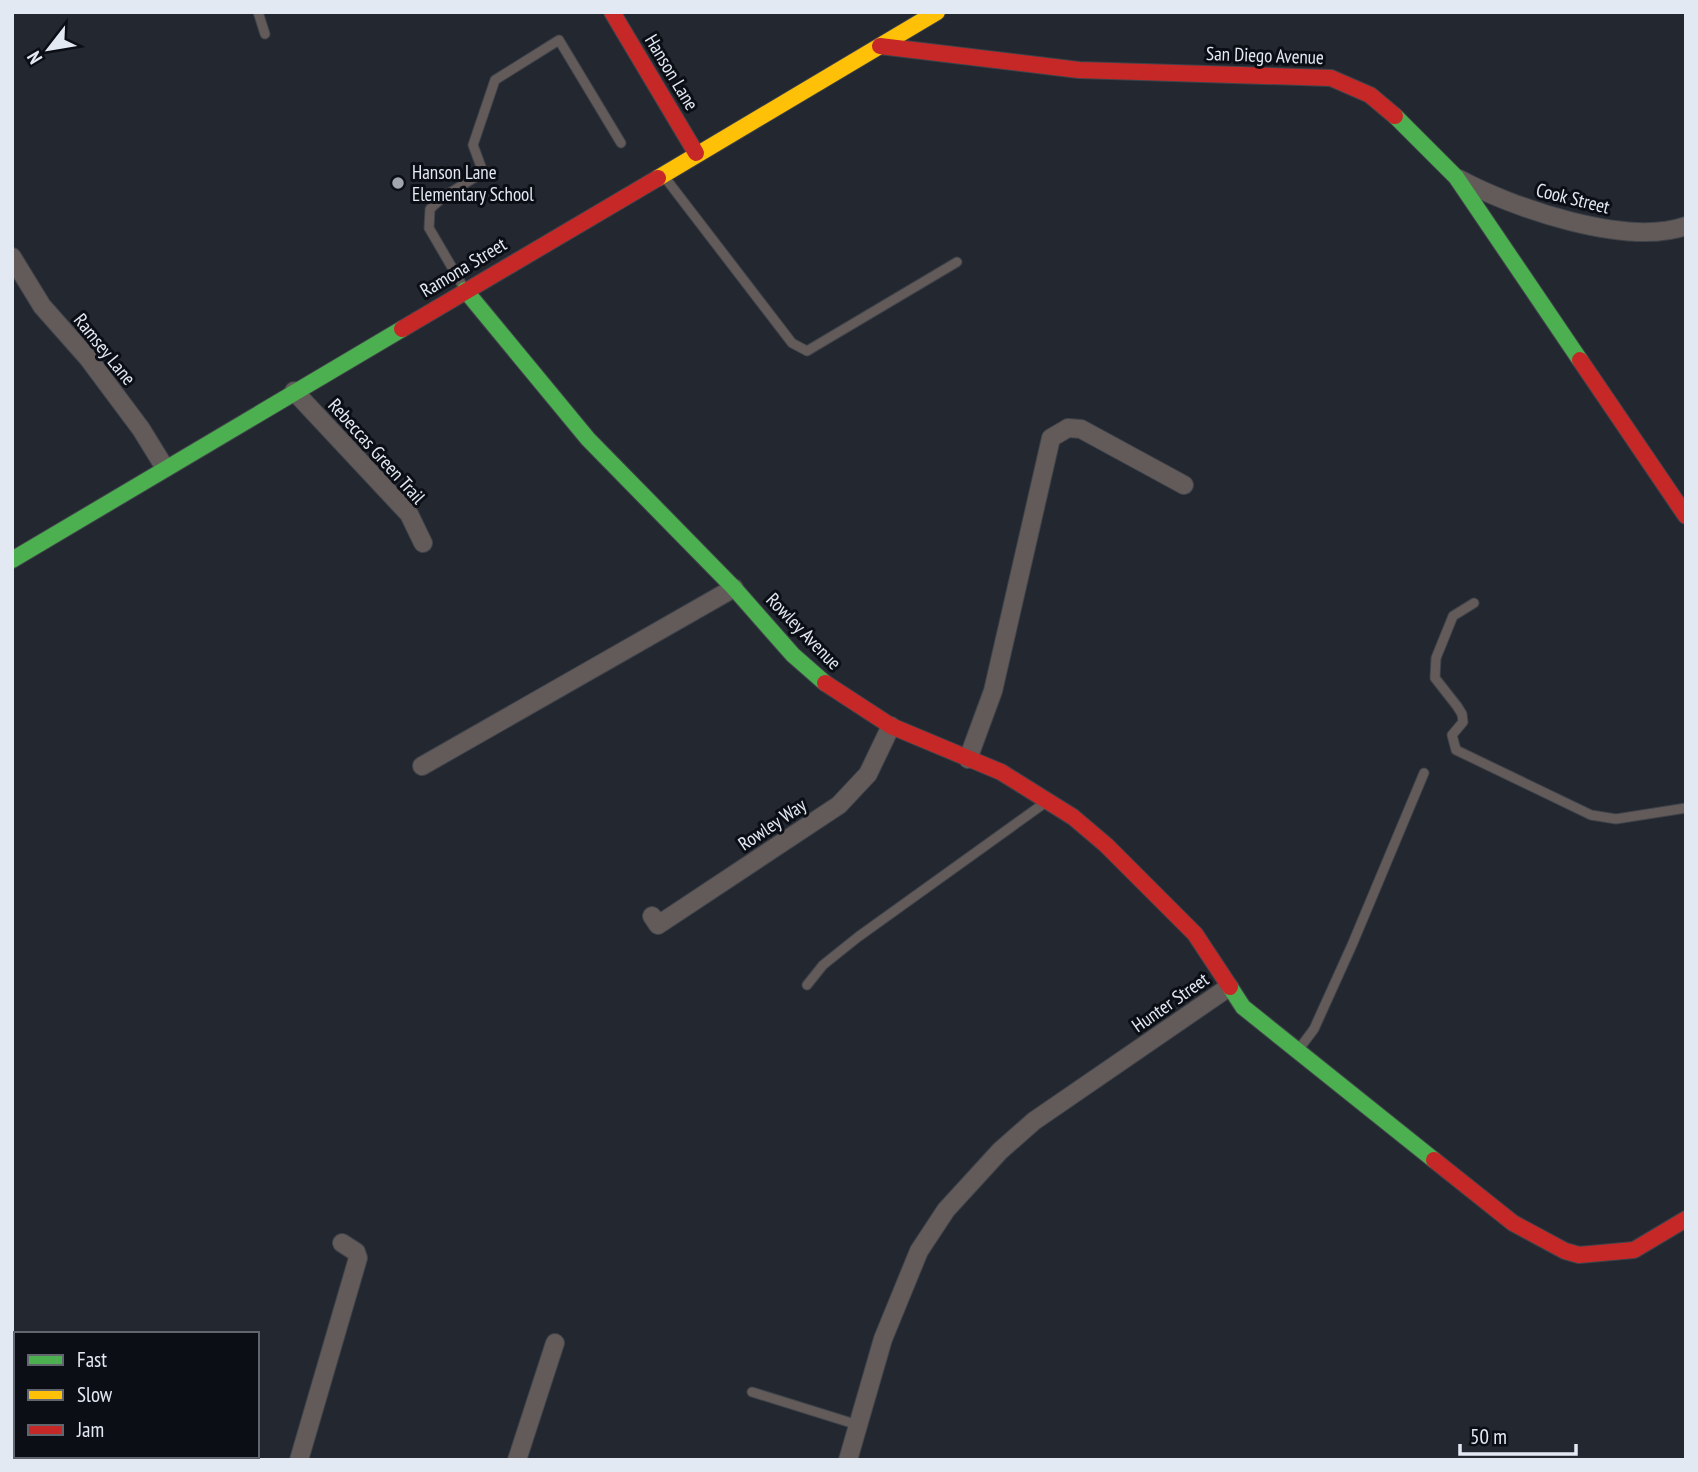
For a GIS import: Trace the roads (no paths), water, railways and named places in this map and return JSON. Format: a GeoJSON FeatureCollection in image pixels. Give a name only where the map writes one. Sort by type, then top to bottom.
{"type":"FeatureCollection","features":[{"type":"Feature","properties":{"kind":"street","name":"Hanson Lane"},"geometry":{"type":"LineString","coordinates":[[612,12],[696,153]]}},
{"type":"Feature","properties":{"kind":"street","name":"Ramona Street"},"geometry":{"type":"LineString","coordinates":[[12,560],[937,12]]}},
{"type":"Feature","properties":{"kind":"street","name":"San Diego Avenue"},"geometry":{"type":"LineString","coordinates":[[880,46],[1079,70],[1331,78],[1370,95],[1403,123],[1456,177],[1686,516]]}},
{"type":"Feature","properties":{"kind":"street","name":"Cook Street"},"geometry":{"type":"LineString","coordinates":[[1456,177],[1485,192],[1543,214],[1628,232],[1669,232],[1686,226]]}},
{"type":"Feature","properties":{"kind":"street","name":"Ramsey Lane"},"geometry":{"type":"LineString","coordinates":[[12,257],[42,306],[88,358],[141,429],[165,468]]}},
{"type":"Feature","properties":{"kind":"street","name":"Rowley Avenue"},"geometry":{"type":"LineString","coordinates":[[465,290],[588,439],[734,588],[793,655],[831,690],[891,726],[1002,772],[1073,817],[1106,845],[1195,934],[1228,987]]}},
{"type":"Feature","properties":{"kind":"street","name":"Rebeccas Green Trail"},"geometry":{"type":"LineString","coordinates":[[294,391],[409,514],[423,543]]}},
{"type":"Feature","properties":{"kind":"street"},"geometry":{"type":"LineString","coordinates":[[968,759],[993,691],[1051,438],[1068,428],[1081,429],[1184,485]]}},
{"type":"Feature","properties":{"kind":"street"},"geometry":{"type":"LineString","coordinates":[[422,766],[734,588]]}},
{"type":"Feature","properties":{"kind":"street","name":"Rowley Way"},"geometry":{"type":"LineString","coordinates":[[652,916],[659,925],[839,805],[868,774],[891,726]]}},
{"type":"Feature","properties":{"kind":"street","name":"Hunter Street"},"geometry":{"type":"LineString","coordinates":[[848,1460],[888,1327],[919,1251],[946,1210],[1000,1151],[1034,1121],[1228,987],[1243,1007],[1513,1223],[1565,1251],[1579,1255],[1634,1250],[1686,1219]]}},
{"type":"Feature","properties":{"kind":"street"},"geometry":{"type":"LineString","coordinates":[[299,1460],[358,1258],[356,1252],[342,1243]]}},
{"type":"Feature","properties":{"kind":"street"},"geometry":{"type":"LineString","coordinates":[[517,1460],[555,1343]]}},
{"type":"Feature","properties":{"kind":"lane"},"geometry":{"type":"LineString","coordinates":[[258,12],[265,34]]}},
{"type":"Feature","properties":{"kind":"lane"},"geometry":{"type":"LineString","coordinates":[[465,290],[429,228],[430,209],[442,198],[483,172],[473,145],[495,80],[559,40],[621,143]]}},
{"type":"Feature","properties":{"kind":"lane"},"geometry":{"type":"LineString","coordinates":[[662,173],[792,343],[807,351],[957,262]]}},
{"type":"Feature","properties":{"kind":"lane"},"geometry":{"type":"LineString","coordinates":[[1474,603],[1452,616],[1436,658],[1436,678],[1462,714],[1463,722],[1452,735],[1456,750],[1591,815],[1616,819],[1686,808]]}},
{"type":"Feature","properties":{"kind":"lane"},"geometry":{"type":"LineString","coordinates":[[1298,1051],[1314,1029],[1424,773]]}},
{"type":"Feature","properties":{"kind":"lane"},"geometry":{"type":"LineString","coordinates":[[807,985],[823,965],[858,936],[1048,801]]}},
{"type":"Feature","properties":{"kind":"lane"},"geometry":{"type":"LineString","coordinates":[[752,1392],[858,1426]]}},
{"type":"Feature","properties":{"kind":"place","name":"Hanson Lane Elementary School"},"geometry":{"type":"Point","coordinates":[398,183]}}]}
